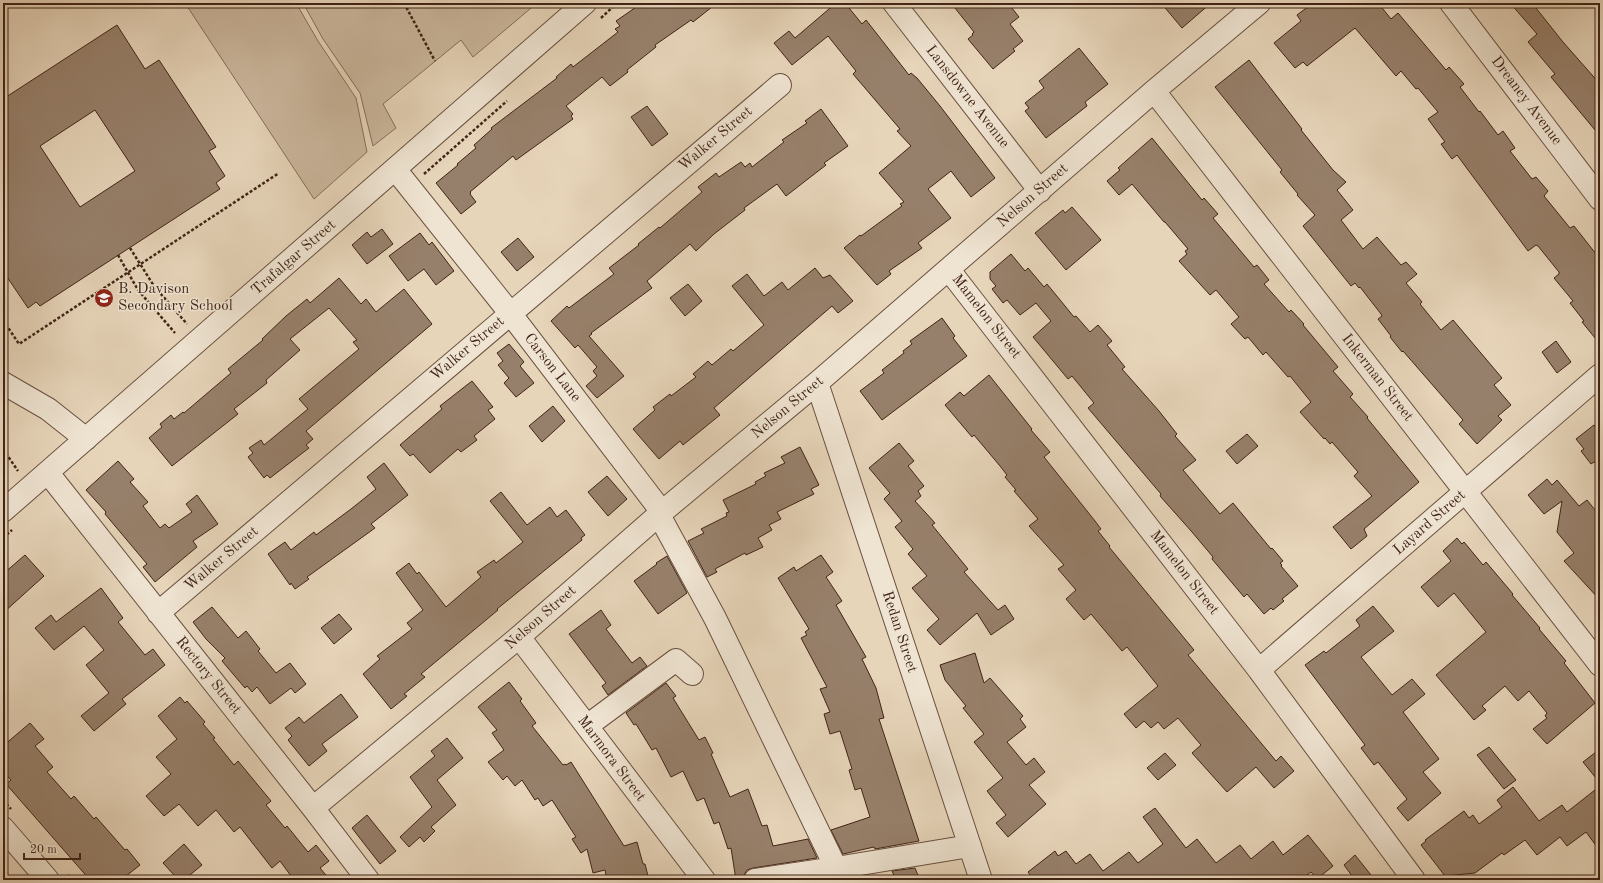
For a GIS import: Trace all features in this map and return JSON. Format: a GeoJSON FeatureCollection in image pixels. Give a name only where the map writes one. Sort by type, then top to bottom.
{"type":"FeatureCollection","features":[{"type":"Feature","properties":{"kind":"street","name":"Trafalgar Street"},"geometry":{"type":"LineString","coordinates":[[3,511],[585,3]]}},
{"type":"Feature","properties":{"kind":"street","name":"Lansdowne Avenue"},"geometry":{"type":"LineString","coordinates":[[894,3],[1040,191]]}},
{"type":"Feature","properties":{"kind":"street","name":"Nelson Street"},"geometry":{"type":"LineString","coordinates":[[313,808],[519,637],[661,514],[949,270],[1154,91],[1259,3]]}},
{"type":"Feature","properties":{"kind":"street","name":"Dreaney Avenue"},"geometry":{"type":"LineString","coordinates":[[1451,3],[1600,199]]}},
{"type":"Feature","properties":{"kind":"street","name":"Walker Street"},"geometry":{"type":"LineString","coordinates":[[158,613],[780,85]]}},
{"type":"Feature","properties":{"kind":"street","name":"Inkerman Street"},"geometry":{"type":"LineString","coordinates":[[1154,91],[1600,665]]}},
{"type":"Feature","properties":{"kind":"street","name":"Carson Lane"},"geometry":{"type":"LineString","coordinates":[[395,169],[510,314],[661,514],[715,618],[836,868]]}},
{"type":"Feature","properties":{"kind":"street","name":"Mamelon Street"},"geometry":{"type":"LineString","coordinates":[[949,270],[1259,670],[1414,880]]}},
{"type":"Feature","properties":{"kind":"street","name":"Layard Street"},"geometry":{"type":"LineString","coordinates":[[1259,670],[1600,375]]}},
{"type":"Feature","properties":{"kind":"street"},"geometry":{"type":"LineString","coordinates":[[3,383],[48,409],[86,439]]}},
{"type":"Feature","properties":{"kind":"street","name":"Redan Street"},"geometry":{"type":"LineString","coordinates":[[817,383],[981,880]]}},
{"type":"Feature","properties":{"kind":"street","name":"Rectory Street"},"geometry":{"type":"LineString","coordinates":[[40,480],[158,613],[313,808],[368,880]]}},
{"type":"Feature","properties":{"kind":"street","name":"Marmora Street"},"geometry":{"type":"LineString","coordinates":[[519,637],[704,880]]}},
{"type":"Feature","properties":{"kind":"street"},"geometry":{"type":"LineString","coordinates":[[587,726],[676,660],[692,674]]}},
{"type":"Feature","properties":{"kind":"street"},"geometry":{"type":"LineString","coordinates":[[3,828],[48,880]]}},
{"type":"Feature","properties":{"kind":"street"},"geometry":{"type":"LineString","coordinates":[[755,880],[970,846]]}},
{"type":"Feature","properties":{"kind":"path"},"geometry":{"type":"LineString","coordinates":[[404,3],[435,61]]}},
{"type":"Feature","properties":{"kind":"path"},"geometry":{"type":"LineString","coordinates":[[3,320],[19,344],[279,173]]}},
{"type":"Feature","properties":{"kind":"path"},"geometry":{"type":"LineString","coordinates":[[130,248],[154,286],[201,339]]}},
{"type":"Feature","properties":{"kind":"path"},"geometry":{"type":"LineString","coordinates":[[118,255],[138,290],[176,334]]}},
{"type":"Feature","properties":{"kind":"path"},"geometry":{"type":"LineString","coordinates":[[3,449],[19,472],[40,480]]}},
{"type":"Feature","properties":{"kind":"shaded area"},"geometry":{"type":"Polygon","coordinates":[[[185,3],[296,3],[318,41],[356,98],[367,152],[314,199],[185,3]]]}},
{"type":"Feature","properties":{"kind":"shaded area"},"geometry":{"type":"Polygon","coordinates":[[[303,3],[537,3],[473,57],[461,40],[383,104],[396,128],[373,146],[360,93],[323,39],[303,3]]]}},
{"type":"Feature","properties":{"kind":"building"},"geometry":{"type":"Polygon","coordinates":[[[642,3],[717,3],[693,22],[691,20],[655,45],[656,47],[627,70],[628,72],[610,86],[602,77],[566,106],[573,114],[571,116],[573,119],[516,160],[513,156],[470,192],[476,202],[461,214],[436,183],[476,148],[474,145],[492,129],[491,128],[557,78],[556,77],[571,64],[573,67],[618,32],[615,29],[620,26],[616,21],[642,3]]]}},
{"type":"Feature","properties":{"kind":"building"},"geometry":{"type":"Polygon","coordinates":[[[836,3],[845,3],[862,24],[866,20],[909,75],[911,73],[917,78],[940,106],[995,178],[971,197],[951,171],[928,189],[951,218],[918,243],[922,248],[889,271],[891,274],[877,285],[844,248],[902,206],[900,204],[904,202],[879,173],[911,146],[897,131],[900,129],[853,74],[856,71],[828,36],[792,65],[774,43],[789,31],[795,38],[836,3]]]}},
{"type":"Feature","properties":{"kind":"building"},"geometry":{"type":"Polygon","coordinates":[[[951,3],[1008,3],[1019,17],[1010,24],[1023,41],[1013,49],[1015,51],[993,69],[968,39],[974,32],[951,3]]]}},
{"type":"Feature","properties":{"kind":"building"},"geometry":{"type":"Polygon","coordinates":[[[1161,3],[1211,3],[1182,28],[1161,3]]]}},
{"type":"Feature","properties":{"kind":"building"},"geometry":{"type":"Polygon","coordinates":[[[1313,3],[1378,3],[1391,19],[1398,13],[1446,70],[1449,67],[1464,84],[1460,87],[1479,112],[1480,111],[1498,135],[1503,131],[1515,148],[1510,151],[1532,179],[1536,177],[1548,191],[1544,196],[1570,228],[1574,226],[1600,259],[1600,344],[1582,322],[1584,321],[1570,303],[1573,301],[1554,278],[1559,274],[1559,272],[1538,246],[1536,245],[1528,251],[1457,155],[1452,159],[1441,144],[1445,142],[1428,119],[1438,112],[1418,88],[1416,89],[1401,71],[1396,76],[1355,28],[1307,66],[1303,62],[1295,68],[1274,43],[1301,21],[1297,15],[1313,3]]]}},
{"type":"Feature","properties":{"kind":"building"},"geometry":{"type":"Polygon","coordinates":[[[1510,3],[1532,3],[1563,42],[1600,84],[1600,136],[1551,77],[1555,74],[1528,42],[1537,34],[1510,3]]]}},
{"type":"Feature","properties":{"kind":"building"},"geometry":{"type":"Polygon","coordinates":[[[117,25],[145,69],[159,60],[216,147],[209,151],[225,176],[216,183],[220,189],[40,306],[36,302],[28,308],[3,271],[3,99],[117,25]],[[95,110],[40,146],[80,207],[135,171],[95,110]]]}},
{"type":"Feature","properties":{"kind":"building"},"geometry":{"type":"Polygon","coordinates":[[[1079,48],[1108,84],[1085,102],[1087,106],[1046,138],[1025,111],[1029,108],[1025,103],[1044,88],[1039,81],[1079,48]]]}},
{"type":"Feature","properties":{"kind":"building"},"geometry":{"type":"Polygon","coordinates":[[[1249,60],[1302,129],[1301,130],[1333,170],[1346,182],[1337,190],[1353,210],[1341,220],[1363,249],[1377,237],[1401,265],[1406,262],[1417,274],[1406,283],[1422,302],[1420,304],[1441,330],[1453,320],[1502,378],[1494,385],[1511,405],[1498,416],[1502,420],[1477,444],[1459,424],[1463,420],[1390,337],[1391,336],[1378,319],[1382,316],[1381,314],[1360,287],[1359,288],[1355,283],[1351,286],[1303,226],[1315,215],[1297,195],[1298,194],[1280,172],[1282,170],[1215,87],[1249,60]]]}},
{"type":"Feature","properties":{"kind":"building"},"geometry":{"type":"Polygon","coordinates":[[[647,106],[668,134],[652,146],[631,117],[647,106]]]}},
{"type":"Feature","properties":{"kind":"building"},"geometry":{"type":"Polygon","coordinates":[[[821,109],[848,146],[824,163],[826,165],[786,196],[777,184],[744,208],[745,210],[714,234],[696,251],[690,244],[647,281],[652,288],[591,333],[592,334],[589,336],[624,376],[597,398],[586,386],[597,376],[593,371],[597,367],[578,345],[575,348],[551,321],[567,306],[569,308],[614,274],[609,268],[639,245],[638,244],[659,227],[660,228],[702,192],[698,187],[716,173],[719,177],[741,162],[745,167],[750,163],[752,167],[784,142],[782,140],[807,123],[805,121],[821,109]]]}},
{"type":"Feature","properties":{"kind":"building"},"geometry":{"type":"Polygon","coordinates":[[[1152,138],[1202,200],[1204,198],[1218,214],[1213,218],[1254,267],[1257,265],[1269,280],[1264,284],[1289,312],[1291,310],[1304,324],[1303,325],[1338,367],[1333,371],[1353,394],[1350,397],[1368,417],[1367,418],[1419,482],[1364,529],[1367,536],[1351,549],[1333,527],[1372,496],[1354,476],[1358,472],[1332,442],[1330,444],[1325,438],[1324,439],[1300,412],[1311,402],[1290,376],[1288,377],[1266,352],[1263,355],[1248,337],[1245,339],[1231,324],[1239,317],[1216,290],[1210,295],[1179,261],[1187,254],[1185,251],[1188,249],[1165,222],[1132,184],[1119,195],[1107,181],[1120,170],[1118,168],[1152,138]]]}},
{"type":"Feature","properties":{"kind":"building"},"geometry":{"type":"Polygon","coordinates":[[[1072,207],[1101,240],[1066,270],[1035,233],[1063,210],[1065,213],[1072,207]]]}},
{"type":"Feature","properties":{"kind":"building"},"geometry":{"type":"Polygon","coordinates":[[[382,229],[393,244],[367,264],[352,245],[367,232],[371,237],[382,229]]]}},
{"type":"Feature","properties":{"kind":"building"},"geometry":{"type":"Polygon","coordinates":[[[420,233],[429,245],[432,242],[454,271],[436,285],[424,269],[408,281],[389,256],[420,233]]]}},
{"type":"Feature","properties":{"kind":"building"},"geometry":{"type":"Polygon","coordinates":[[[518,238],[534,257],[517,271],[501,252],[518,238]]]}},
{"type":"Feature","properties":{"kind":"building"},"geometry":{"type":"Polygon","coordinates":[[[1011,254],[1025,271],[1028,268],[1044,287],[1047,284],[1074,317],[1076,316],[1090,332],[1098,325],[1112,341],[1107,345],[1125,367],[1122,369],[1159,411],[1177,434],[1175,436],[1196,460],[1183,470],[1220,514],[1233,503],[1271,549],[1272,548],[1283,561],[1280,563],[1282,565],[1281,566],[1298,586],[1282,599],[1284,601],[1273,610],[1271,608],[1264,614],[1247,594],[1244,597],[1212,559],[1213,557],[1160,496],[1161,494],[1088,408],[1094,403],[1072,376],[1068,379],[1033,337],[1051,321],[1036,303],[1020,315],[1007,300],[1003,303],[992,289],[996,286],[990,279],[990,272],[1011,254]]]}},
{"type":"Feature","properties":{"kind":"building"},"geometry":{"type":"Polygon","coordinates":[[[815,268],[823,278],[830,275],[853,301],[838,313],[832,306],[714,408],[720,415],[683,445],[680,441],[659,459],[633,429],[655,410],[653,407],[670,394],[671,396],[696,377],[693,374],[708,361],[712,365],[731,349],[733,351],[764,325],[732,286],[747,274],[764,296],[782,282],[788,290],[815,268]]]}},
{"type":"Feature","properties":{"kind":"building"},"geometry":{"type":"Polygon","coordinates":[[[339,278],[361,304],[366,299],[376,312],[404,289],[432,324],[306,431],[313,439],[306,445],[309,448],[270,478],[267,475],[264,478],[248,457],[253,453],[249,448],[261,440],[264,445],[308,409],[299,399],[359,349],[353,342],[357,340],[329,308],[290,339],[300,350],[266,380],[267,383],[234,409],[238,414],[172,466],[149,438],[162,427],[160,424],[171,415],[174,419],[183,412],[184,413],[231,373],[228,369],[263,340],[262,339],[286,316],[307,299],[310,303],[339,278]]]}},
{"type":"Feature","properties":{"kind":"building"},"geometry":{"type":"Polygon","coordinates":[[[688,284],[702,301],[685,316],[670,298],[688,284]]]}},
{"type":"Feature","properties":{"kind":"building"},"geometry":{"type":"Polygon","coordinates":[[[942,318],[955,336],[953,338],[967,356],[882,420],[860,391],[884,373],[882,370],[904,353],[903,351],[912,344],[910,341],[942,318]]]}},
{"type":"Feature","properties":{"kind":"building"},"geometry":{"type":"Polygon","coordinates":[[[1556,341],[1571,362],[1557,373],[1542,352],[1556,341]]]}},
{"type":"Feature","properties":{"kind":"building"},"geometry":{"type":"Polygon","coordinates":[[[509,344],[524,362],[520,366],[534,383],[516,397],[504,383],[509,378],[498,365],[503,361],[497,353],[509,344]]]}},
{"type":"Feature","properties":{"kind":"building"},"geometry":{"type":"Polygon","coordinates":[[[989,375],[1032,429],[1031,430],[1050,452],[1044,457],[1101,529],[1098,531],[1110,546],[1109,547],[1194,650],[1188,655],[1276,761],[1281,756],[1294,771],[1274,788],[1256,767],[1227,792],[1192,753],[1201,745],[1178,718],[1164,729],[1158,722],[1151,728],[1144,721],[1136,728],[1124,714],[1158,686],[1127,647],[1122,651],[1091,614],[1084,620],[1066,599],[1076,590],[1058,569],[1064,565],[1029,526],[1038,519],[1014,491],[1016,490],[1005,477],[1007,475],[1000,466],[974,435],[972,437],[945,405],[960,392],[964,396],[989,375]]]}},
{"type":"Feature","properties":{"kind":"building"},"geometry":{"type":"Polygon","coordinates":[[[472,381],[493,407],[488,410],[495,419],[474,436],[477,440],[461,452],[458,449],[430,473],[413,454],[410,456],[400,445],[442,409],[440,406],[472,381]]]}},
{"type":"Feature","properties":{"kind":"building"},"geometry":{"type":"Polygon","coordinates":[[[553,406],[565,421],[542,442],[529,426],[553,406]]]}},
{"type":"Feature","properties":{"kind":"building"},"geometry":{"type":"Polygon","coordinates":[[[1594,425],[1600,433],[1600,468],[1594,462],[1591,464],[1581,451],[1584,449],[1576,439],[1594,425]]]}},
{"type":"Feature","properties":{"kind":"building"},"geometry":{"type":"Polygon","coordinates":[[[1247,434],[1258,446],[1237,464],[1226,451],[1247,434]]]}},
{"type":"Feature","properties":{"kind":"building"},"geometry":{"type":"Polygon","coordinates":[[[899,443],[914,461],[908,466],[924,486],[918,491],[921,496],[915,501],[935,523],[932,525],[968,569],[964,572],[998,610],[1005,605],[1014,619],[991,635],[977,613],[940,645],[927,630],[939,619],[912,588],[927,576],[908,554],[913,549],[895,527],[902,521],[884,499],[890,493],[869,468],[899,443]]]}},
{"type":"Feature","properties":{"kind":"building"},"geometry":{"type":"Polygon","coordinates":[[[800,447],[819,485],[811,489],[814,494],[777,512],[781,519],[769,525],[772,530],[758,538],[763,547],[746,555],[745,553],[715,569],[717,572],[707,577],[688,541],[704,533],[701,529],[727,516],[726,513],[729,512],[723,500],[756,484],[755,482],[766,476],[764,473],[785,463],[781,457],[800,447]]]}},
{"type":"Feature","properties":{"kind":"building"},"geometry":{"type":"Polygon","coordinates":[[[118,461],[134,479],[130,482],[148,502],[143,506],[160,528],[165,524],[169,528],[192,512],[186,504],[197,495],[218,524],[193,541],[197,547],[155,582],[143,567],[147,564],[105,514],[106,512],[86,490],[118,461]]]}},
{"type":"Feature","properties":{"kind":"building"},"geometry":{"type":"Polygon","coordinates":[[[384,463],[408,495],[371,524],[375,528],[307,577],[309,579],[295,589],[291,583],[290,585],[268,554],[285,542],[291,550],[314,532],[316,535],[351,509],[376,489],[367,477],[384,463]]]}},
{"type":"Feature","properties":{"kind":"building"},"geometry":{"type":"Polygon","coordinates":[[[607,476],[627,499],[608,516],[588,492],[607,476]]]}},
{"type":"Feature","properties":{"kind":"building"},"geometry":{"type":"Polygon","coordinates":[[[1547,479],[1552,485],[1557,480],[1579,506],[1587,500],[1600,516],[1600,600],[1564,561],[1574,553],[1557,532],[1562,501],[1544,514],[1528,495],[1547,479]]]}},
{"type":"Feature","properties":{"kind":"building"},"geometry":{"type":"Polygon","coordinates":[[[501,492],[527,525],[550,507],[557,517],[566,510],[585,535],[581,538],[582,540],[497,609],[498,610],[421,674],[425,677],[404,694],[407,696],[391,709],[363,674],[380,659],[377,656],[412,629],[407,623],[423,610],[396,573],[409,563],[417,574],[419,572],[446,607],[481,577],[477,572],[494,560],[496,563],[523,542],[490,501],[501,492]]]}},
{"type":"Feature","properties":{"kind":"building"},"geometry":{"type":"Polygon","coordinates":[[[1457,538],[1462,544],[1464,542],[1483,565],[1486,562],[1513,594],[1512,595],[1566,661],[1564,663],[1595,703],[1547,744],[1533,729],[1547,718],[1545,716],[1547,713],[1529,691],[1518,701],[1505,686],[1482,706],[1486,710],[1474,720],[1436,675],[1486,632],[1454,593],[1438,607],[1421,587],[1451,561],[1443,551],[1457,538]]]}},
{"type":"Feature","properties":{"kind":"building"},"geometry":{"type":"Polygon","coordinates":[[[25,555],[44,576],[3,613],[3,574],[25,555]]]}},
{"type":"Feature","properties":{"kind":"building"},"geometry":{"type":"Polygon","coordinates":[[[821,555],[833,572],[826,577],[842,601],[836,605],[866,657],[862,659],[876,688],[884,718],[879,719],[919,841],[875,849],[874,847],[843,854],[831,830],[870,817],[861,788],[855,790],[849,770],[852,769],[840,731],[830,734],[824,714],[830,712],[820,689],[827,687],[801,638],[807,635],[805,632],[809,629],[778,578],[794,567],[796,571],[821,555]]]}},
{"type":"Feature","properties":{"kind":"building"},"geometry":{"type":"Polygon","coordinates":[[[667,556],[687,593],[658,614],[634,581],[667,556]]]}},
{"type":"Feature","properties":{"kind":"building"},"geometry":{"type":"Polygon","coordinates":[[[101,588],[123,618],[118,622],[145,655],[153,649],[165,665],[122,699],[126,704],[94,731],[81,716],[109,693],[86,665],[104,650],[84,626],[54,650],[35,628],[51,615],[56,622],[101,588]]]}},
{"type":"Feature","properties":{"kind":"building"},"geometry":{"type":"Polygon","coordinates":[[[1373,606],[1394,631],[1361,657],[1392,695],[1412,679],[1425,694],[1403,712],[1439,759],[1423,772],[1441,793],[1408,821],[1397,808],[1407,799],[1378,762],[1374,765],[1361,748],[1365,745],[1305,665],[1324,651],[1326,653],[1360,626],[1356,620],[1373,606]]]}},
{"type":"Feature","properties":{"kind":"building"},"geometry":{"type":"Polygon","coordinates":[[[212,607],[238,638],[246,631],[260,649],[258,651],[276,673],[290,663],[306,684],[295,693],[291,688],[270,704],[257,687],[252,692],[247,686],[245,688],[222,661],[225,658],[206,639],[193,622],[212,607]]]}},
{"type":"Feature","properties":{"kind":"building"},"geometry":{"type":"Polygon","coordinates":[[[601,610],[611,625],[606,629],[632,663],[640,657],[647,666],[608,695],[602,686],[606,683],[569,634],[601,610]]]}},
{"type":"Feature","properties":{"kind":"building"},"geometry":{"type":"Polygon","coordinates":[[[339,614],[352,629],[334,644],[321,628],[339,614]]]}},
{"type":"Feature","properties":{"kind":"building"},"geometry":{"type":"Polygon","coordinates":[[[975,653],[984,683],[990,678],[1023,716],[1020,719],[1026,727],[1007,742],[1026,765],[1034,758],[1045,772],[1029,785],[1046,804],[1008,837],[996,823],[1006,815],[987,791],[1003,778],[974,742],[984,734],[963,708],[966,706],[945,680],[940,665],[975,653]]]}},
{"type":"Feature","properties":{"kind":"building"},"geometry":{"type":"Polygon","coordinates":[[[509,682],[522,699],[520,701],[536,723],[532,726],[563,765],[571,762],[624,846],[637,842],[649,880],[607,880],[605,870],[593,873],[587,849],[581,853],[572,839],[576,837],[552,800],[543,806],[538,798],[535,800],[522,780],[515,786],[507,776],[503,780],[488,762],[504,750],[492,733],[497,730],[478,707],[509,682]]]}},
{"type":"Feature","properties":{"kind":"building"},"geometry":{"type":"Polygon","coordinates":[[[666,683],[676,696],[673,698],[699,740],[705,737],[713,753],[711,754],[730,797],[748,789],[762,826],[767,825],[773,846],[808,839],[817,858],[753,868],[747,870],[743,880],[736,880],[731,848],[728,849],[719,822],[714,824],[704,798],[697,801],[683,771],[671,777],[656,748],[652,750],[636,724],[634,725],[626,713],[666,683]]]}},
{"type":"Feature","properties":{"kind":"building"},"geometry":{"type":"Polygon","coordinates":[[[341,694],[358,717],[322,744],[327,751],[309,766],[288,740],[292,736],[285,728],[299,717],[304,723],[341,694]]]}},
{"type":"Feature","properties":{"kind":"building"},"geometry":{"type":"Polygon","coordinates":[[[180,697],[185,703],[187,701],[205,722],[203,724],[215,738],[213,739],[234,765],[238,761],[271,801],[266,805],[285,828],[287,826],[308,852],[316,845],[329,861],[320,868],[330,880],[294,880],[280,861],[272,868],[240,827],[234,832],[216,810],[198,826],[179,804],[164,816],[146,796],[171,774],[156,757],[177,739],[158,716],[180,697]]]}},
{"type":"Feature","properties":{"kind":"building"},"geometry":{"type":"Polygon","coordinates":[[[30,723],[44,739],[35,746],[53,767],[47,772],[71,799],[74,796],[94,819],[96,817],[125,850],[127,849],[140,865],[121,880],[90,880],[6,784],[11,780],[3,771],[3,746],[30,723]]]}},
{"type":"Feature","properties":{"kind":"building"},"geometry":{"type":"Polygon","coordinates":[[[447,738],[463,758],[437,780],[456,805],[431,827],[435,831],[424,842],[420,837],[409,847],[400,837],[432,807],[410,777],[435,756],[431,751],[447,738]]]}},
{"type":"Feature","properties":{"kind":"building"},"geometry":{"type":"Polygon","coordinates":[[[1489,747],[1516,780],[1504,789],[1477,755],[1489,747]]]}},
{"type":"Feature","properties":{"kind":"building"},"geometry":{"type":"Polygon","coordinates":[[[1600,749],[1600,783],[1583,762],[1600,749]]]}},
{"type":"Feature","properties":{"kind":"building"},"geometry":{"type":"Polygon","coordinates":[[[1165,753],[1176,765],[1158,780],[1147,768],[1165,753]]]}},
{"type":"Feature","properties":{"kind":"building"},"geometry":{"type":"Polygon","coordinates":[[[1600,786],[1600,851],[1586,832],[1567,846],[1560,837],[1537,855],[1525,840],[1504,855],[1502,853],[1475,873],[1445,876],[1421,845],[1426,841],[1425,840],[1464,811],[1469,818],[1473,815],[1479,824],[1502,807],[1497,800],[1513,787],[1539,821],[1562,805],[1567,812],[1600,786]]]}},
{"type":"Feature","properties":{"kind":"building"},"geometry":{"type":"Polygon","coordinates":[[[1155,808],[1186,848],[1197,839],[1216,863],[1240,845],[1251,859],[1273,841],[1283,855],[1308,835],[1333,866],[1317,879],[1311,872],[1300,880],[1034,880],[1028,872],[1055,851],[1058,856],[1066,851],[1076,864],[1090,854],[1103,871],[1129,852],[1138,863],[1163,844],[1143,817],[1155,808]]]}},
{"type":"Feature","properties":{"kind":"building"},"geometry":{"type":"Polygon","coordinates":[[[367,815],[396,851],[380,864],[352,828],[367,815]]]}},
{"type":"Feature","properties":{"kind":"building"},"geometry":{"type":"Polygon","coordinates":[[[184,844],[202,865],[185,879],[175,876],[163,863],[184,844]]]}},
{"type":"Feature","properties":{"kind":"building"},"geometry":{"type":"Polygon","coordinates":[[[1355,855],[1375,880],[1355,880],[1344,865],[1355,855]]]}},
{"type":"Feature","properties":{"kind":"building"},"geometry":{"type":"Polygon","coordinates":[[[915,868],[920,880],[896,880],[892,871],[915,868]]]}},
{"type":"Feature","properties":{"kind":"place","name":"B. Davison Secondary School"},"geometry":{"type":"Point","coordinates":[104,298]}}]}
